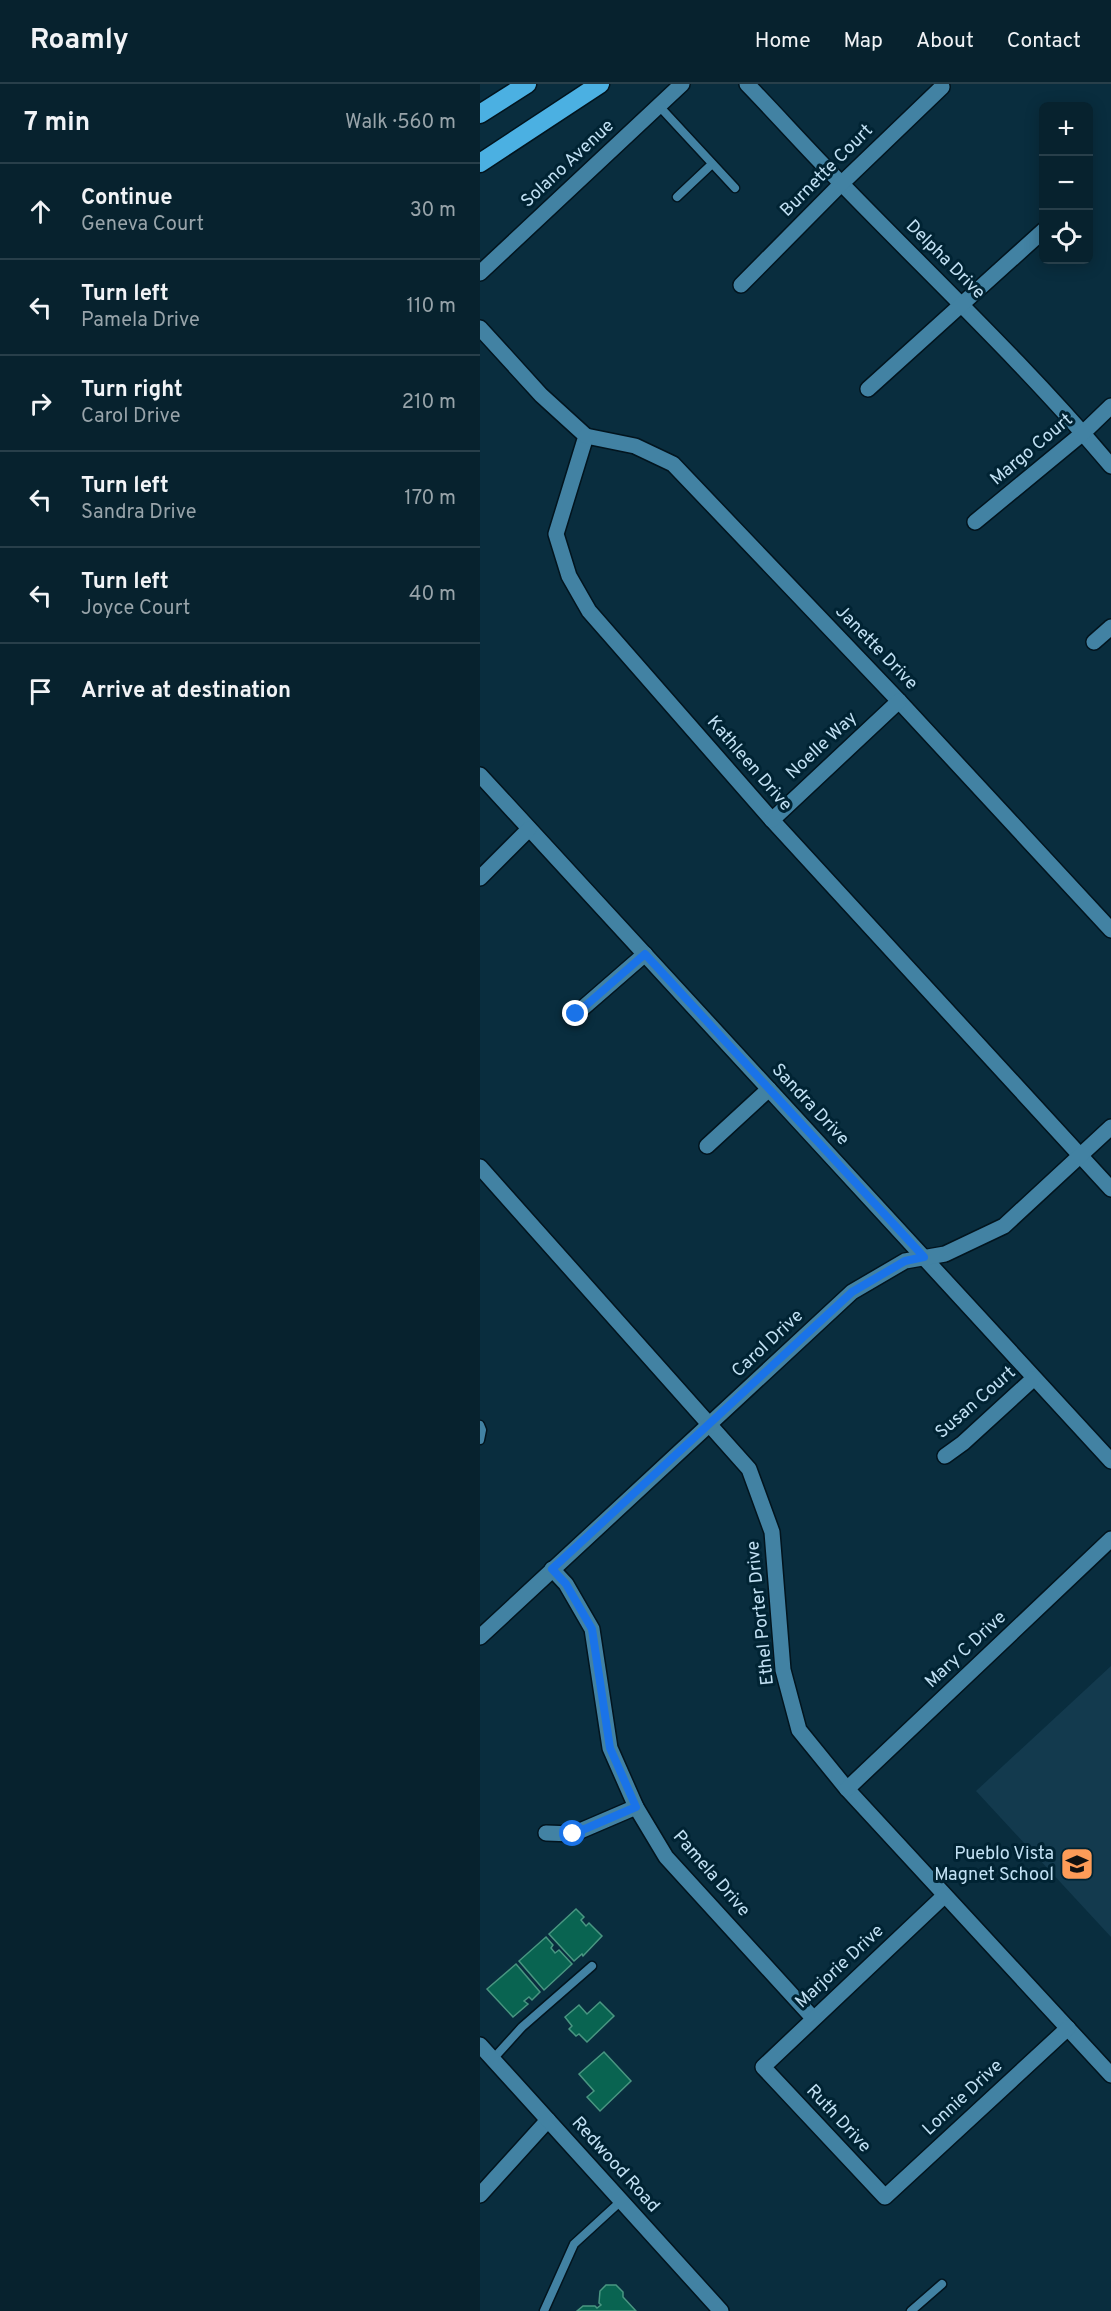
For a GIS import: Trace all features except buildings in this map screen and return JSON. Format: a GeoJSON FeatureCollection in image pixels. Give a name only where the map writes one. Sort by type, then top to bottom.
{"type":"FeatureCollection","features":[{"type":"Feature","properties":{"kind":"highway"},"geometry":{"type":"LineString","coordinates":[[480,114],[527,84]]}},
{"type":"Feature","properties":{"kind":"highway"},"geometry":{"type":"LineString","coordinates":[[480,170],[600,84]]}},
{"type":"Feature","properties":{"kind":"highway"},"geometry":{"type":"LineString","coordinates":[[480,163],[538,127]]}},
{"type":"Feature","properties":{"kind":"street","name":"Solano Avenue"},"geometry":{"type":"LineString","coordinates":[[480,273],[682,84]]}},
{"type":"Feature","properties":{"kind":"street","name":"Delpha Drive"},"geometry":{"type":"LineString","coordinates":[[747,84],[842,184],[961,303],[1111,466]]}},
{"type":"Feature","properties":{"kind":"street","name":"Burnette Court"},"geometry":{"type":"LineString","coordinates":[[741,285],[942,87]]}},
{"type":"Feature","properties":{"kind":"street"},"geometry":{"type":"LineString","coordinates":[[868,389],[1039,234]]}},
{"type":"Feature","properties":{"kind":"street"},"geometry":{"type":"LineString","coordinates":[[480,328],[541,395],[586,436]]}},
{"type":"Feature","properties":{"kind":"street","name":"Margo Court"},"geometry":{"type":"LineString","coordinates":[[975,522],[1083,433],[1111,406]]}},
{"type":"Feature","properties":{"kind":"street","name":"Janette Drive"},"geometry":{"type":"LineString","coordinates":[[586,436],[635,446],[673,464],[899,701],[1111,930]]}},
{"type":"Feature","properties":{"kind":"street","name":"Kathleen Drive"},"geometry":{"type":"LineString","coordinates":[[586,436],[556,534],[569,576],[589,611],[772,820],[1111,1189]]}},
{"type":"Feature","properties":{"kind":"street"},"geometry":{"type":"LineString","coordinates":[[1094,642],[1111,627]]}},
{"type":"Feature","properties":{"kind":"street","name":"Noelle Way"},"geometry":{"type":"LineString","coordinates":[[772,820],[899,701]]}},
{"type":"Feature","properties":{"kind":"street","name":"Sandra Drive"},"geometry":{"type":"LineString","coordinates":[[480,775],[1111,1461]]}},
{"type":"Feature","properties":{"kind":"street"},"geometry":{"type":"LineString","coordinates":[[480,878],[529,829]]}},
{"type":"Feature","properties":{"kind":"street"},"geometry":{"type":"LineString","coordinates":[[576,1014],[645,954]]}},
{"type":"Feature","properties":{"kind":"street"},"geometry":{"type":"LineString","coordinates":[[707,1146],[770,1089]]}},
{"type":"Feature","properties":{"kind":"street","name":"Carol Drive"},"geometry":{"type":"LineString","coordinates":[[480,1637],[852,1292],[905,1261],[945,1254],[1004,1226],[1111,1127]]}},
{"type":"Feature","properties":{"kind":"street","name":"Ethel Porter Drive"},"geometry":{"type":"LineString","coordinates":[[480,1167],[749,1469],[772,1532],[783,1670],[799,1730],[847,1790],[1111,2075]]}},
{"type":"Feature","properties":{"kind":"street","name":"Susan Court"},"geometry":{"type":"LineString","coordinates":[[945,1456],[963,1443],[1033,1378]]}},
{"type":"Feature","properties":{"kind":"street","name":"Mary C Drive"},"geometry":{"type":"LineString","coordinates":[[847,1790],[1111,1539]]}},
{"type":"Feature","properties":{"kind":"street","name":"Pamela Drive"},"geometry":{"type":"LineString","coordinates":[[552,1569],[566,1584],[592,1629],[610,1748],[636,1807],[666,1857],[813,2018]]}},
{"type":"Feature","properties":{"kind":"street"},"geometry":{"type":"LineString","coordinates":[[546,1833],[573,1834],[636,1807]]}},
{"type":"Feature","properties":{"kind":"street","name":"Marjorie Drive"},"geometry":{"type":"LineString","coordinates":[[763,2067],[944,1896]]}},
{"type":"Feature","properties":{"kind":"street","name":"Lonnie Drive"},"geometry":{"type":"LineString","coordinates":[[885,2197],[1068,2028]]}},
{"type":"Feature","properties":{"kind":"street","name":"Redwood Road"},"geometry":{"type":"LineString","coordinates":[[480,2045],[721,2311]]}},
{"type":"Feature","properties":{"kind":"street","name":"Ruth Drive"},"geometry":{"type":"LineString","coordinates":[[763,2067],[885,2197]]}},
{"type":"Feature","properties":{"kind":"street"},"geometry":{"type":"LineString","coordinates":[[480,2195],[548,2120]]}},
{"type":"Feature","properties":{"kind":"lane"},"geometry":{"type":"LineString","coordinates":[[659,105],[735,188]]}},
{"type":"Feature","properties":{"kind":"lane"},"geometry":{"type":"LineString","coordinates":[[678,196],[712,164]]}},
{"type":"Feature","properties":{"kind":"lane"},"geometry":{"type":"LineString","coordinates":[[480,1425],[482,1430],[480,1440]]}},
{"type":"Feature","properties":{"kind":"lane"},"geometry":{"type":"LineString","coordinates":[[493,2059],[522,2026],[592,1966]]}},
{"type":"Feature","properties":{"kind":"lane"},"geometry":{"type":"LineString","coordinates":[[544,2311],[574,2244],[621,2200]]}},
{"type":"Feature","properties":{"kind":"lane"},"geometry":{"type":"LineString","coordinates":[[911,2311],[942,2284]]}},
{"type":"Feature","properties":{"kind":"shaded area","name":"Pueblo Vista Magnet School"},"geometry":{"type":"Polygon","coordinates":[[[1111,1666],[1111,1937],[976,1791],[1111,1666]]]}},
{"type":"Feature","properties":{"kind":"place","name":"Pueblo Vista Magnet School"},"geometry":{"type":"Point","coordinates":[1077,1864]}},
{"type":"Feature","properties":{"kind":"route"},"geometry":{"type":"LineString","coordinates":[[573,1834],[636,1807],[610,1748],[592,1629],[566,1584],[552,1569],[852,1292],[905,1261],[924,1257],[645,954],[576,1014]]}}]}
